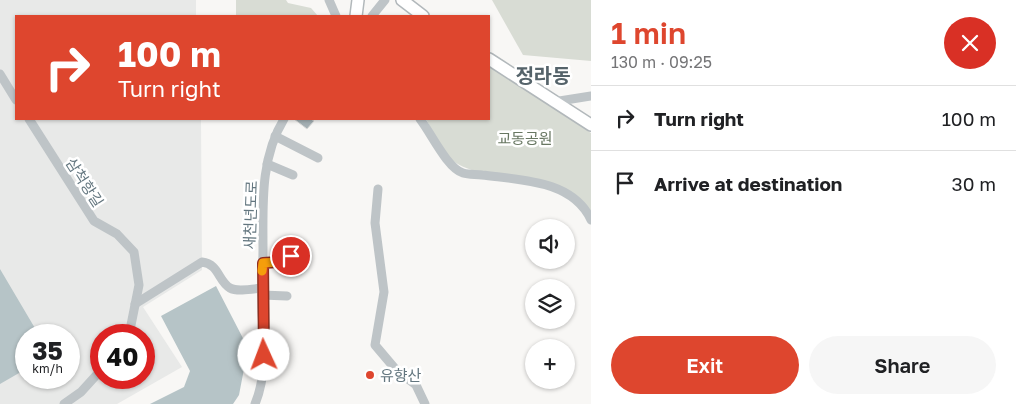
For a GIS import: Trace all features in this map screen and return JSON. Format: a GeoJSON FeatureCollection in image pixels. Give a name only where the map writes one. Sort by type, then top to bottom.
{"type":"FeatureCollection","features":[{"type":"Feature","properties":{"kind":"main road"},"geometry":{"type":"LineString","coordinates":[[356,15],[358,0]]}},
{"type":"Feature","properties":{"kind":"main road"},"geometry":{"type":"LineString","coordinates":[[402,0],[422,15]]}},
{"type":"Feature","properties":{"kind":"main road"},"geometry":{"type":"LineString","coordinates":[[490,60],[591,125]]}},
{"type":"Feature","properties":{"kind":"street"},"geometry":{"type":"LineString","coordinates":[[329,0],[336,15]]}},
{"type":"Feature","properties":{"kind":"street"},"geometry":{"type":"LineString","coordinates":[[373,15],[385,0]]}},
{"type":"Feature","properties":{"kind":"street"},"geometry":{"type":"LineString","coordinates":[[0,74],[15,98]]}},
{"type":"Feature","properties":{"kind":"street"},"geometry":{"type":"LineString","coordinates":[[553,102],[591,96]]}},
{"type":"Feature","properties":{"kind":"street","name":"삼척항길"},"geometry":{"type":"LineString","coordinates":[[30,120],[94,221],[117,234],[134,252],[139,285],[130,324]]}},
{"type":"Feature","properties":{"kind":"street","name":"새천년도로"},"geometry":{"type":"LineString","coordinates":[[255,404],[262,384],[264,355],[262,292],[263,191],[267,164],[275,136],[283,120]]}},
{"type":"Feature","properties":{"kind":"street"},"geometry":{"type":"LineString","coordinates":[[421,120],[449,162],[462,173],[552,186],[574,198],[591,220]]}},
{"type":"Feature","properties":{"kind":"street"},"geometry":{"type":"LineString","coordinates":[[275,136],[318,158]]}},
{"type":"Feature","properties":{"kind":"street"},"geometry":{"type":"LineString","coordinates":[[267,164],[294,175]]}},
{"type":"Feature","properties":{"kind":"street"},"geometry":{"type":"LineString","coordinates":[[378,189],[375,223],[384,279],[384,292],[375,345],[397,371],[416,385],[425,404]]}},
{"type":"Feature","properties":{"kind":"street"},"geometry":{"type":"LineString","coordinates":[[263,263],[278,262],[291,256]]}},
{"type":"Feature","properties":{"kind":"street"},"geometry":{"type":"LineString","coordinates":[[135,304],[202,262],[209,263],[215,267],[226,285],[232,289],[287,296]]}},
{"type":"Feature","properties":{"kind":"street"},"geometry":{"type":"LineString","coordinates":[[264,355],[280,356]]}},
{"type":"Feature","properties":{"kind":"street"},"geometry":{"type":"LineString","coordinates":[[64,404],[81,392],[90,382]]}},
{"type":"Feature","properties":{"kind":"shaded area"},"geometry":{"type":"Polygon","coordinates":[[[0,0],[196,0],[196,15],[15,15],[15,120],[201,120],[202,270],[143,307],[154,324],[90,324],[90,389],[143,389],[117,404],[0,404],[0,377],[15,369],[15,389],[80,389],[80,324],[30,324],[0,273],[0,0]]]}},
{"type":"Feature","properties":{"kind":"shaded area"},"geometry":{"type":"Polygon","coordinates":[[[0,269],[32,324],[15,324],[15,375],[0,384],[0,269]]]}},
{"type":"Feature","properties":{"kind":"shaded area"},"geometry":{"type":"Polygon","coordinates":[[[216,286],[248,348],[239,395],[233,404],[150,404],[184,387],[190,371],[161,316],[216,286]]]}},
{"type":"Feature","properties":{"kind":"shaded area"},"geometry":{"type":"Polygon","coordinates":[[[155,325],[182,367],[155,382],[155,325]]]}},
{"type":"Feature","properties":{"kind":"green space"},"geometry":{"type":"Polygon","coordinates":[[[236,0],[286,0],[288,3],[311,8],[317,15],[236,15],[236,0]]]}},
{"type":"Feature","properties":{"kind":"green space"},"geometry":{"type":"Polygon","coordinates":[[[492,0],[591,0],[591,61],[523,55],[492,0]]]}},
{"type":"Feature","properties":{"kind":"green space","name":"교동공원"},"geometry":{"type":"Polygon","coordinates":[[[490,66],[591,133],[591,212],[577,196],[560,186],[540,181],[478,172],[461,166],[447,155],[427,120],[490,120],[490,66]]]}},
{"type":"Feature","properties":{"kind":"building"},"geometry":{"type":"Polygon","coordinates":[[[295,120],[314,121],[307,129],[295,120]]]}},
{"type":"Feature","properties":{"kind":"slow traffic"},"geometry":{"type":"LineString","coordinates":[[262,271],[263,263],[279,262]]}},
{"type":"Feature","properties":{"kind":"place","name":"유향산"},"geometry":{"type":"Point","coordinates":[370,375]}},
{"type":"Feature","properties":{"kind":"district","name":"정라동"},"geometry":{"type":"Point","coordinates":[543,75]}},
{"type":"Feature","properties":{"kind":"route"},"geometry":{"type":"LineString","coordinates":[[264,355],[263,263],[278,262],[291,256]]}}]}
